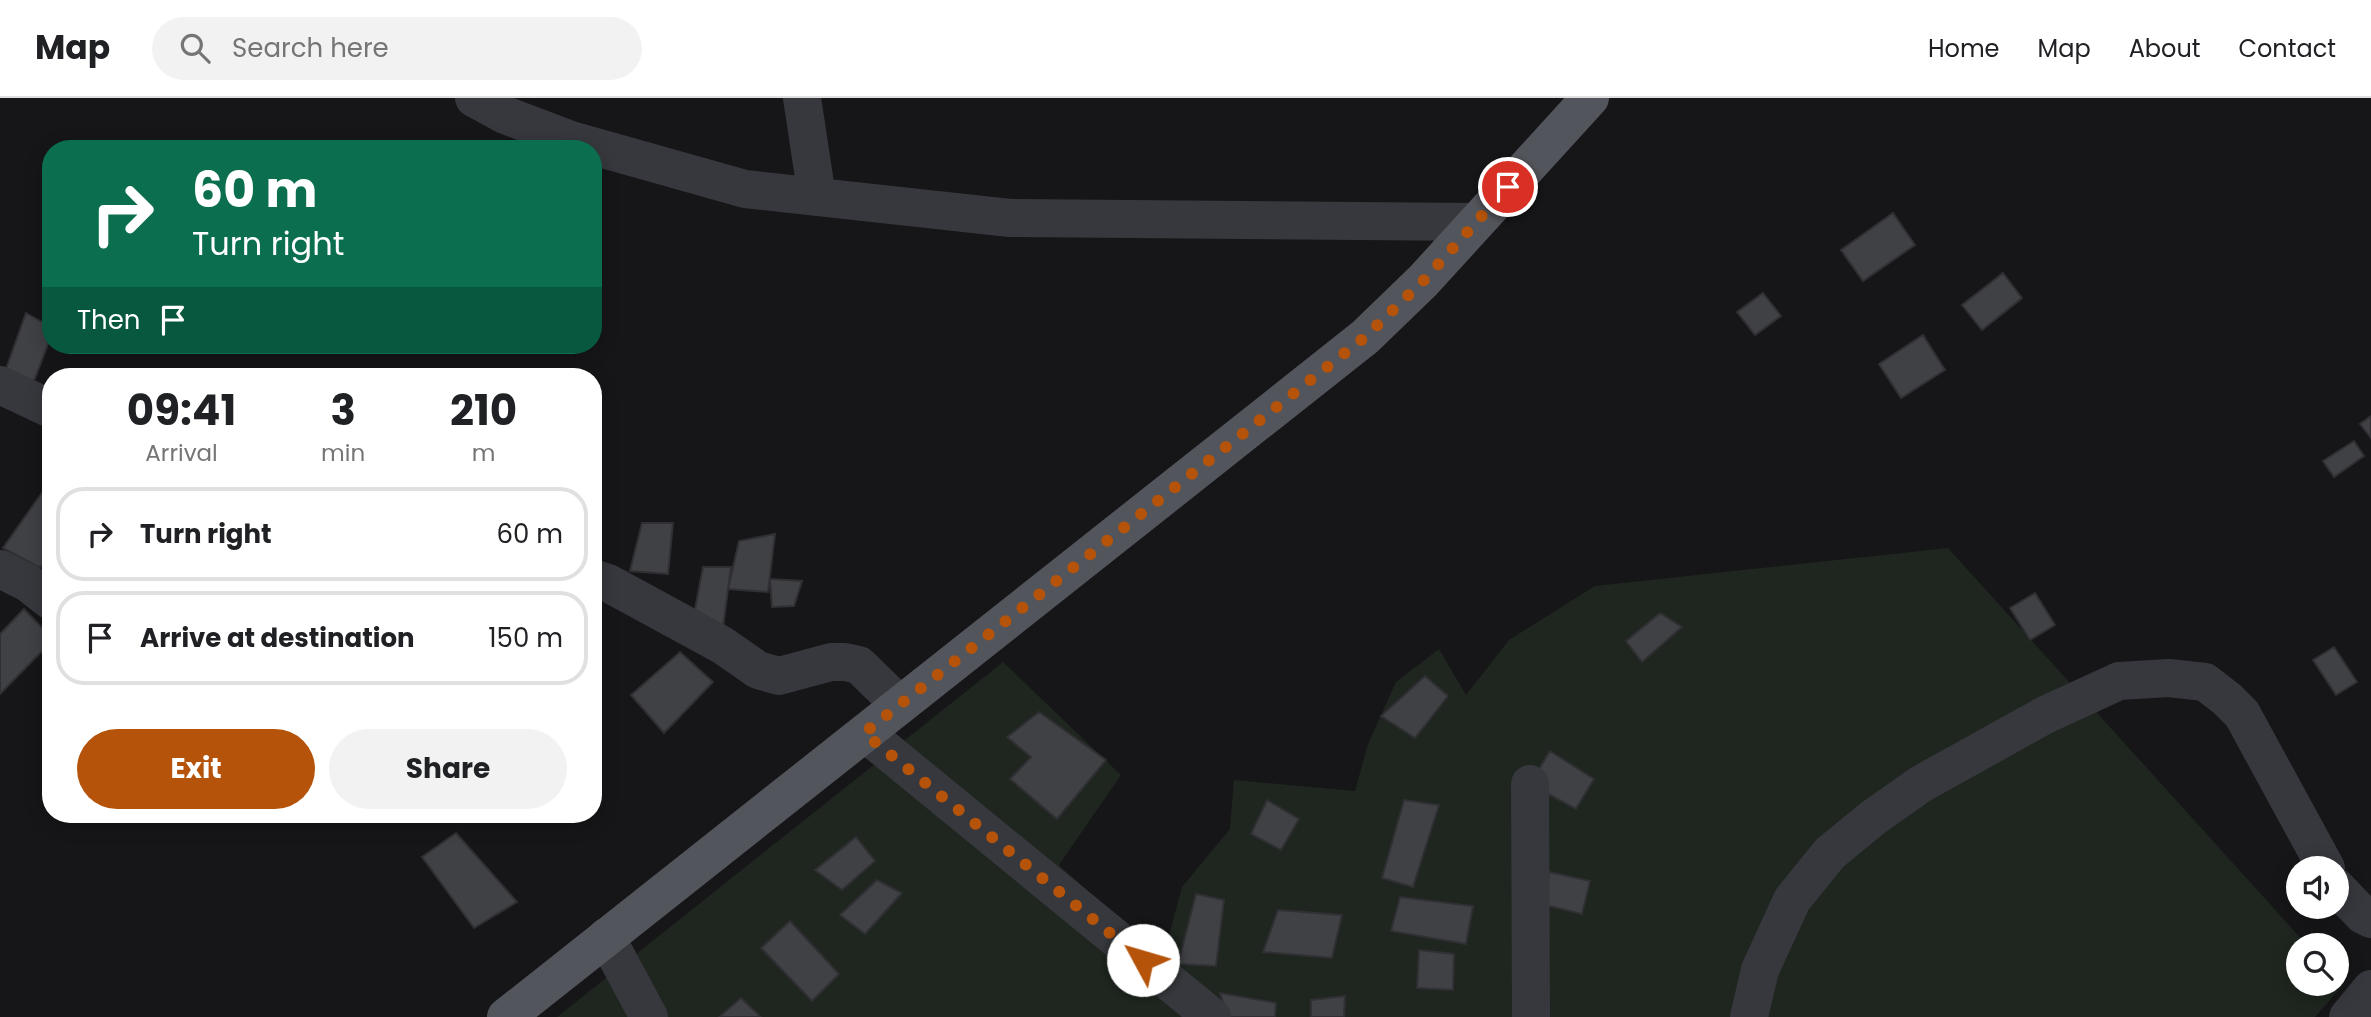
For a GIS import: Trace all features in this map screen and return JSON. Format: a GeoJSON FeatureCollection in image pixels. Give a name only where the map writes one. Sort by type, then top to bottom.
{"type":"FeatureCollection","features":[{"type":"Feature","properties":{"kind":"main road"},"geometry":{"type":"LineString","coordinates":[[506,1017],[1365,337],[1423,281],[1590,98]]}},
{"type":"Feature","properties":{"kind":"street"},"geometry":{"type":"LineString","coordinates":[[474,98],[505,115],[571,140]]}},
{"type":"Feature","properties":{"kind":"street"},"geometry":{"type":"LineString","coordinates":[[802,98],[817,197]]}},
{"type":"Feature","properties":{"kind":"street"},"geometry":{"type":"LineString","coordinates":[[602,149],[744,189],[1010,218],[1476,222]]}},
{"type":"Feature","properties":{"kind":"street"},"geometry":{"type":"LineString","coordinates":[[0,385],[42,405]]}},
{"type":"Feature","properties":{"kind":"street"},"geometry":{"type":"LineString","coordinates":[[0,569],[28,583],[42,594]]}},
{"type":"Feature","properties":{"kind":"street"},"geometry":{"type":"LineString","coordinates":[[602,581],[722,645],[758,670],[779,676],[831,662],[845,662],[859,666],[900,705]]}},
{"type":"Feature","properties":{"kind":"street"},"geometry":{"type":"LineString","coordinates":[[1749,1017],[1760,970],[1792,900],[1830,853],[1922,783],[2045,715],[2119,681],[2169,678],[2205,682],[2227,699],[2242,714],[2319,856]]}},
{"type":"Feature","properties":{"kind":"street"},"geometry":{"type":"LineString","coordinates":[[864,733],[1212,1017]]}},
{"type":"Feature","properties":{"kind":"street"},"geometry":{"type":"LineString","coordinates":[[1530,784],[1531,1017]]}},
{"type":"Feature","properties":{"kind":"street"},"geometry":{"type":"LineString","coordinates":[[2349,900],[2371,919]]}},
{"type":"Feature","properties":{"kind":"street"},"geometry":{"type":"LineString","coordinates":[[606,937],[649,1017]]}},
{"type":"Feature","properties":{"kind":"street"},"geometry":{"type":"LineString","coordinates":[[2348,1017],[2371,989]]}},
{"type":"Feature","properties":{"kind":"shaded area"},"geometry":{"type":"Polygon","coordinates":[[[1948,548],[2296,933],[2286,933],[2286,996],[2333,996],[2315,1017],[557,1017],[1003,662],[1121,775],[1059,865],[1163,958],[1182,887],[1230,829],[1234,780],[1355,791],[1368,744],[1396,682],[1439,649],[1466,695],[1509,640],[1595,586],[1948,548]]]}},
{"type":"Feature","properties":{"kind":"building"},"geometry":{"type":"Polygon","coordinates":[[[1893,213],[1915,245],[1863,281],[1841,250],[1893,213]]]}},
{"type":"Feature","properties":{"kind":"building"},"geometry":{"type":"Polygon","coordinates":[[[2003,273],[2022,298],[1982,330],[1962,305],[2003,273]]]}},
{"type":"Feature","properties":{"kind":"building"},"geometry":{"type":"Polygon","coordinates":[[[1763,293],[1781,316],[1755,335],[1737,312],[1763,293]]]}},
{"type":"Feature","properties":{"kind":"building"},"geometry":{"type":"Polygon","coordinates":[[[26,313],[42,322],[42,354],[44,354],[34,381],[6,369],[26,313]]]}},
{"type":"Feature","properties":{"kind":"building"},"geometry":{"type":"Polygon","coordinates":[[[1923,335],[1945,370],[1901,398],[1879,364],[1923,335]]]}},
{"type":"Feature","properties":{"kind":"building"},"geometry":{"type":"Polygon","coordinates":[[[2371,416],[2371,438],[2360,424],[2371,416]]]}},
{"type":"Feature","properties":{"kind":"building"},"geometry":{"type":"Polygon","coordinates":[[[2354,441],[2364,456],[2334,477],[2323,461],[2354,441]]]}},
{"type":"Feature","properties":{"kind":"building"},"geometry":{"type":"Polygon","coordinates":[[[42,493],[42,565],[40,568],[3,548],[42,493]]]}},
{"type":"Feature","properties":{"kind":"building"},"geometry":{"type":"Polygon","coordinates":[[[642,523],[673,523],[668,574],[630,571],[642,523]]]}},
{"type":"Feature","properties":{"kind":"building"},"geometry":{"type":"Polygon","coordinates":[[[775,534],[768,592],[728,589],[739,541],[775,534]]]}},
{"type":"Feature","properties":{"kind":"building"},"geometry":{"type":"Polygon","coordinates":[[[703,567],[731,567],[723,627],[694,615],[703,567]]]}},
{"type":"Feature","properties":{"kind":"building"},"geometry":{"type":"Polygon","coordinates":[[[770,579],[802,581],[794,606],[772,607],[770,579]]]}},
{"type":"Feature","properties":{"kind":"building"},"geometry":{"type":"Polygon","coordinates":[[[2035,593],[2055,625],[2030,640],[2010,608],[2035,593]]]}},
{"type":"Feature","properties":{"kind":"building"},"geometry":{"type":"Polygon","coordinates":[[[24,609],[42,628],[42,651],[0,694],[0,634],[24,609]]]}},
{"type":"Feature","properties":{"kind":"building"},"geometry":{"type":"Polygon","coordinates":[[[1660,613],[1682,627],[1642,662],[1626,641],[1660,613]]]}},
{"type":"Feature","properties":{"kind":"building"},"geometry":{"type":"Polygon","coordinates":[[[2334,647],[2357,682],[2336,695],[2313,660],[2334,647]]]}},
{"type":"Feature","properties":{"kind":"building"},"geometry":{"type":"Polygon","coordinates":[[[680,652],[713,682],[664,733],[631,695],[680,652]]]}},
{"type":"Feature","properties":{"kind":"building"},"geometry":{"type":"Polygon","coordinates":[[[1425,676],[1448,696],[1415,738],[1381,716],[1425,676]]]}},
{"type":"Feature","properties":{"kind":"building"},"geometry":{"type":"Polygon","coordinates":[[[1039,712],[1106,760],[1057,819],[1010,779],[1031,757],[1007,737],[1039,712]]]}},
{"type":"Feature","properties":{"kind":"building"},"geometry":{"type":"Polygon","coordinates":[[[1550,751],[1594,779],[1576,809],[1530,784],[1550,751]]]}},
{"type":"Feature","properties":{"kind":"building"},"geometry":{"type":"Polygon","coordinates":[[[1267,800],[1299,819],[1281,850],[1251,834],[1267,800]]]}},
{"type":"Feature","properties":{"kind":"building"},"geometry":{"type":"Polygon","coordinates":[[[1404,800],[1439,805],[1413,887],[1382,878],[1404,800]]]}},
{"type":"Feature","properties":{"kind":"building"},"geometry":{"type":"Polygon","coordinates":[[[456,833],[517,902],[474,928],[422,857],[456,833]]]}},
{"type":"Feature","properties":{"kind":"building"},"geometry":{"type":"Polygon","coordinates":[[[856,837],[875,861],[842,890],[815,870],[856,837]]]}},
{"type":"Feature","properties":{"kind":"building"},"geometry":{"type":"Polygon","coordinates":[[[1549,872],[1590,881],[1582,914],[1545,905],[1549,872]]]}},
{"type":"Feature","properties":{"kind":"building"},"geometry":{"type":"Polygon","coordinates":[[[877,880],[902,893],[865,934],[840,915],[877,880]]]}},
{"type":"Feature","properties":{"kind":"building"},"geometry":{"type":"Polygon","coordinates":[[[1196,894],[1224,900],[1216,966],[1178,964],[1196,894]]]}},
{"type":"Feature","properties":{"kind":"building"},"geometry":{"type":"Polygon","coordinates":[[[1400,897],[1473,906],[1466,944],[1391,931],[1400,897]]]}},
{"type":"Feature","properties":{"kind":"building"},"geometry":{"type":"Polygon","coordinates":[[[1278,910],[1342,915],[1332,958],[1263,952],[1278,910]]]}},
{"type":"Feature","properties":{"kind":"building"},"geometry":{"type":"Polygon","coordinates":[[[790,921],[839,974],[812,1001],[761,948],[790,921]]]}},
{"type":"Feature","properties":{"kind":"building"},"geometry":{"type":"Polygon","coordinates":[[[1419,950],[1454,954],[1453,990],[1417,988],[1419,950]]]}},
{"type":"Feature","properties":{"kind":"building"},"geometry":{"type":"Polygon","coordinates":[[[1220,993],[1276,1003],[1275,1017],[1228,1017],[1220,993]]]}},
{"type":"Feature","properties":{"kind":"building"},"geometry":{"type":"Polygon","coordinates":[[[1345,996],[1344,1017],[1311,1017],[1311,1000],[1345,996]]]}},
{"type":"Feature","properties":{"kind":"building"},"geometry":{"type":"Polygon","coordinates":[[[741,998],[761,1017],[719,1017],[741,998]]]}},
{"type":"Feature","properties":{"kind":"route"},"geometry":{"type":"LineString","coordinates":[[1143,960],[864,733],[1365,337],[1423,281],[1508,187]]}}]}
